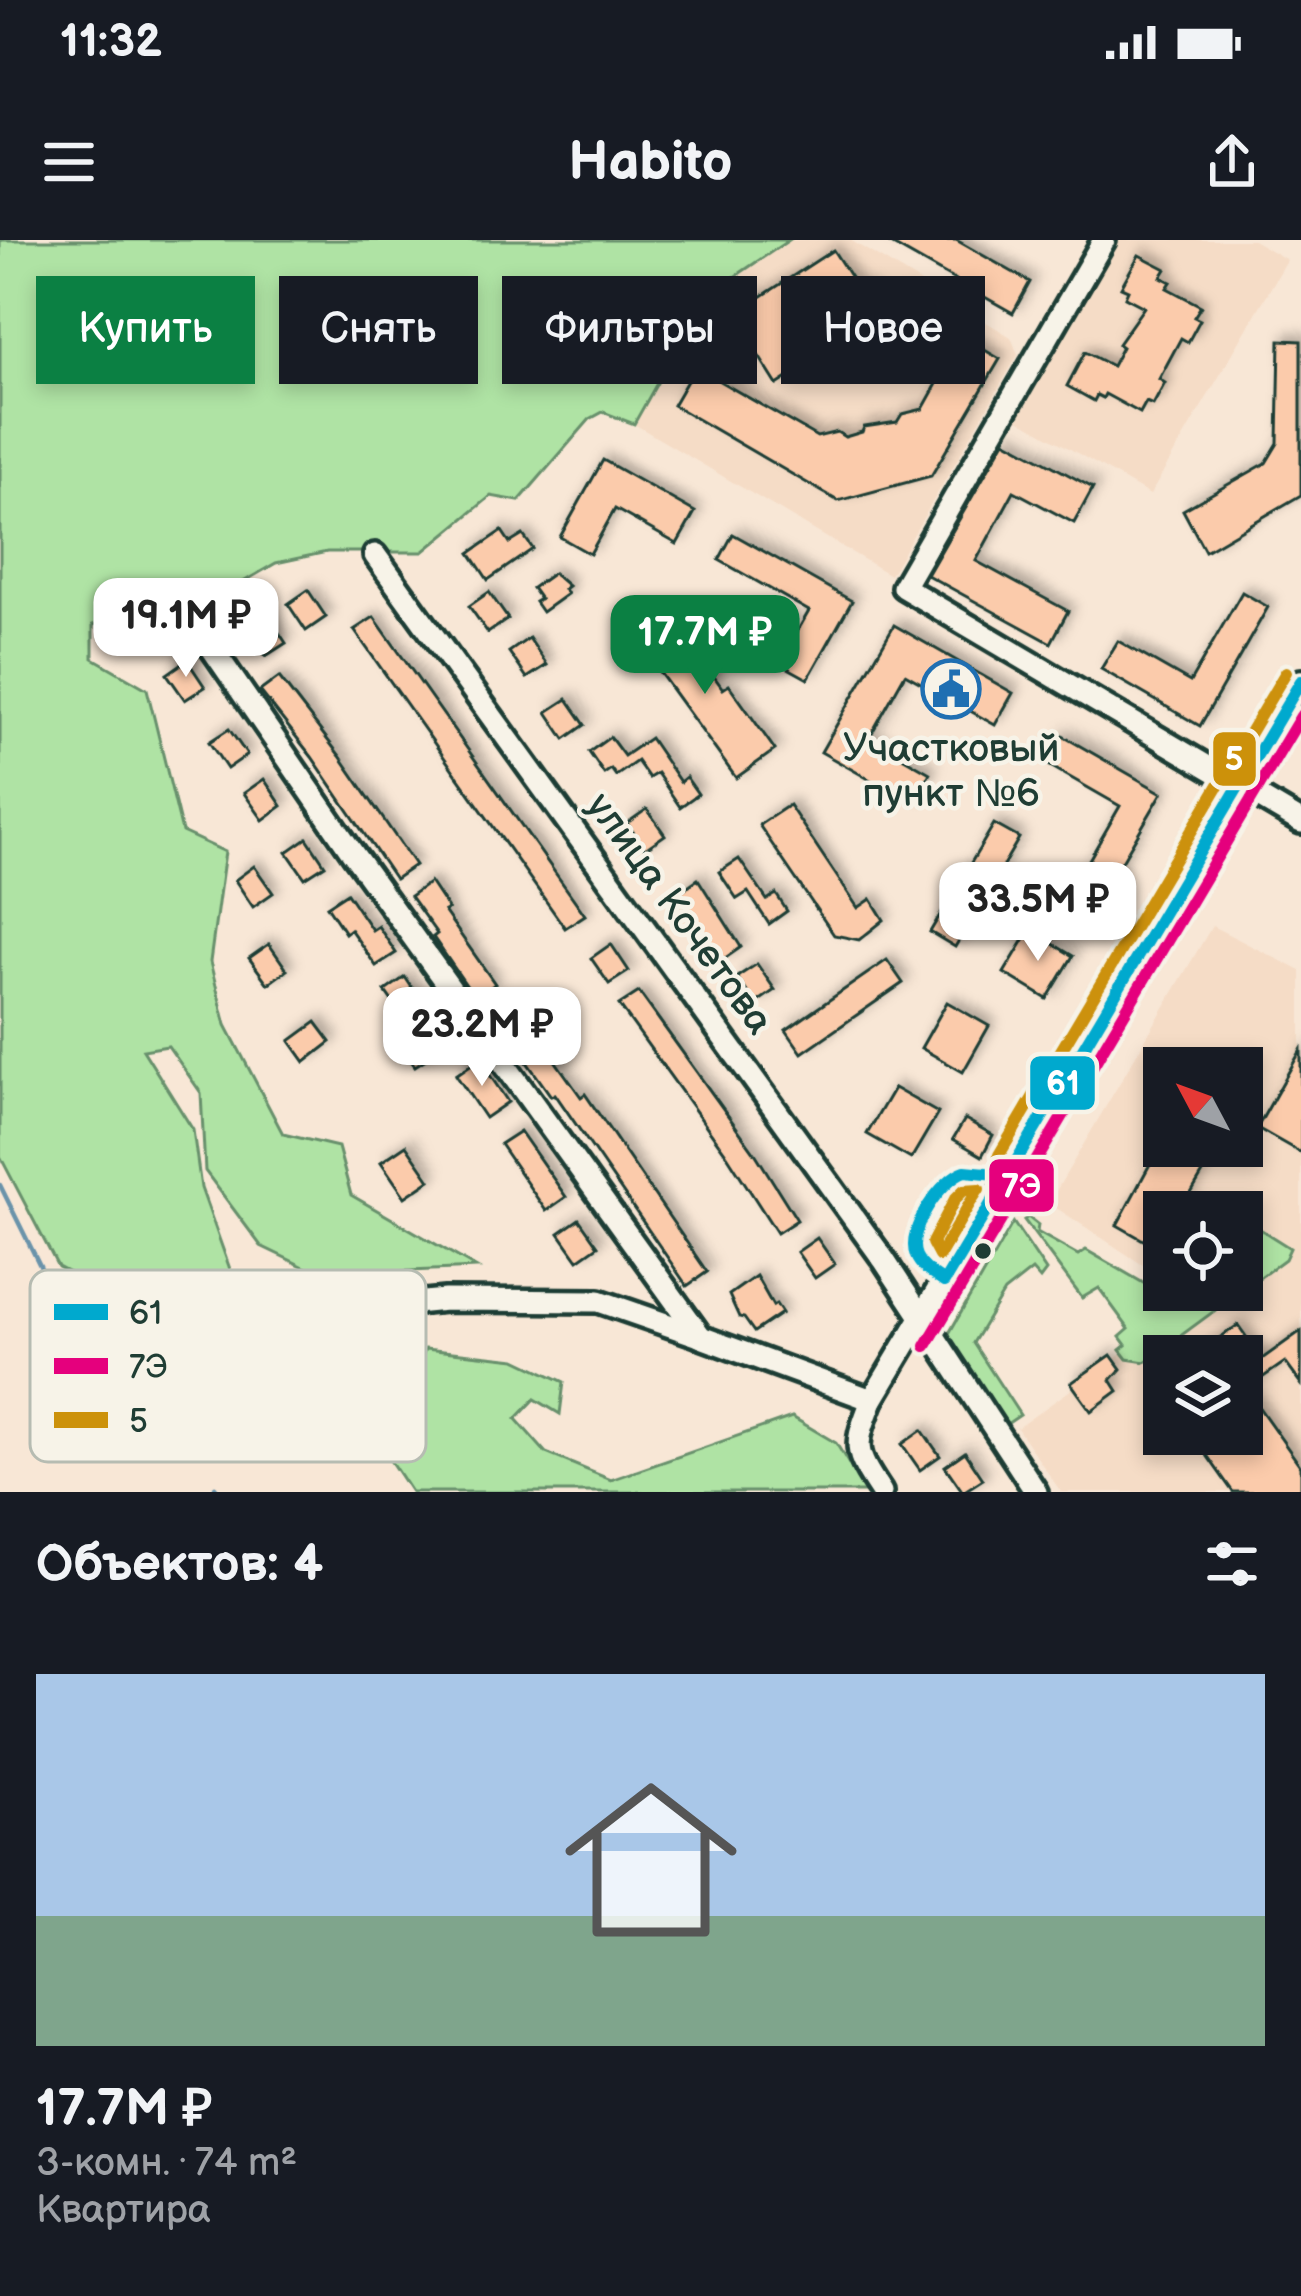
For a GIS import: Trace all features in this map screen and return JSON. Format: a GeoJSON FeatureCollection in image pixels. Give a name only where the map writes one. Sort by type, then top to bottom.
{"type":"FeatureCollection","features":[{"type":"Feature","properties":{"kind":"street"},"geometry":{"type":"LineString","coordinates":[[1104,240],[903,587],[1301,822]]}},
{"type":"Feature","properties":{"kind":"street","name":"улица Кочетова"},"geometry":{"type":"LineString","coordinates":[[375,555],[924,1317],[1036,1492]]}},
{"type":"Feature","properties":{"kind":"street"},"geometry":{"type":"LineString","coordinates":[[211,647],[354,855],[701,1336]]}},
{"type":"Feature","properties":{"kind":"street"},"geometry":{"type":"LineString","coordinates":[[881,1492],[860,1461],[855,1444],[872,1400],[1301,681]]}},
{"type":"Feature","properties":{"kind":"street"},"geometry":{"type":"LineString","coordinates":[[426,1302],[599,1301],[872,1400]]}},
{"type":"Feature","properties":{"kind":"shaded area"},"geometry":{"type":"Polygon","coordinates":[[[789,240],[850,240],[910,276],[781,276],[781,384],[985,384],[985,321],[1011,337],[1018,355],[890,575],[634,424],[656,384],[757,384],[757,276],[736,276],[789,240]]]}},
{"type":"Feature","properties":{"kind":"shaded area"},"geometry":{"type":"Polygon","coordinates":[[[1117,240],[1253,240],[1287,260],[1150,495],[1013,416],[1117,240]]]}},
{"type":"Feature","properties":{"kind":"shaded area"},"geometry":{"type":"Polygon","coordinates":[[[1212,926],[1301,971],[1301,1492],[1061,1492],[1017,1428],[1143,1339],[1143,1455],[1263,1455],[1263,1335],[1148,1335],[1182,1311],[1263,1311],[1263,1191],[1143,1191],[1143,1265],[1049,1203],[1212,926]]]}},
{"type":"Feature","properties":{"kind":"green space"},"geometry":{"type":"Polygon","coordinates":[[[0,240],[789,240],[736,276],[502,276],[502,384],[656,384],[634,424],[603,412],[590,419],[519,501],[491,496],[423,552],[327,552],[276,563],[233,588],[203,626],[193,600],[162,586],[139,612],[93,625],[93,658],[147,689],[182,832],[225,852],[210,962],[226,1025],[283,1134],[338,1147],[351,1195],[477,1268],[311,1270],[261,1246],[205,1171],[201,1093],[168,1046],[143,1050],[193,1130],[201,1188],[230,1270],[58,1267],[0,1156],[0,240]]]}},
{"type":"Feature","properties":{"kind":"green space"},"geometry":{"type":"Polygon","coordinates":[[[1028,1217],[1038,1225],[1037,1232],[1078,1255],[1086,1250],[1143,1283],[1143,1311],[1214,1311],[1182,1335],[1143,1335],[1143,1362],[1127,1359],[1120,1350],[1126,1345],[1120,1337],[1129,1329],[1099,1288],[1082,1298],[1024,1220],[1028,1217]]]}},
{"type":"Feature","properties":{"kind":"green space"},"geometry":{"type":"Polygon","coordinates":[[[1013,1222],[1046,1271],[1040,1279],[1032,1270],[1004,1292],[973,1343],[1020,1415],[1004,1426],[947,1337],[1013,1222]]]}},
{"type":"Feature","properties":{"kind":"green space"},"geometry":{"type":"Polygon","coordinates":[[[1263,1231],[1290,1248],[1285,1259],[1263,1275],[1263,1231]]]}},
{"type":"Feature","properties":{"kind":"green space"},"geometry":{"type":"Polygon","coordinates":[[[426,1349],[516,1359],[564,1382],[560,1414],[535,1399],[516,1419],[546,1453],[611,1480],[792,1417],[836,1443],[866,1492],[411,1492],[391,1462],[426,1462],[426,1349]]]}},
{"type":"Feature","properties":{"kind":"building"},"geometry":{"type":"Polygon","coordinates":[[[884,240],[956,240],[1030,282],[1013,313],[985,297],[985,276],[948,276],[884,240]]]}},
{"type":"Feature","properties":{"kind":"building"},"geometry":{"type":"Polygon","coordinates":[[[833,250],[850,276],[793,276],[833,250]]]}},
{"type":"Feature","properties":{"kind":"building"},"geometry":{"type":"Polygon","coordinates":[[[1139,255],[1166,269],[1161,277],[1171,282],[1167,288],[1201,306],[1194,317],[1200,320],[1188,342],[1181,338],[1159,379],[1165,383],[1153,405],[1146,402],[1140,413],[1105,394],[1094,401],[1067,386],[1085,352],[1112,366],[1122,347],[1118,344],[1144,307],[1125,297],[1128,290],[1121,287],[1139,255]]]}},
{"type":"Feature","properties":{"kind":"building"},"geometry":{"type":"Polygon","coordinates":[[[781,284],[781,382],[777,385],[757,353],[757,299],[781,284]]]}},
{"type":"Feature","properties":{"kind":"building"},"geometry":{"type":"Polygon","coordinates":[[[1280,340],[1301,341],[1301,495],[1205,551],[1183,510],[1266,463],[1278,443],[1280,340]]]}},
{"type":"Feature","properties":{"kind":"building"},"geometry":{"type":"Polygon","coordinates":[[[985,350],[1000,359],[931,476],[838,501],[673,405],[685,384],[725,384],[817,437],[837,432],[845,437],[923,409],[937,384],[985,384],[985,350]]]}},
{"type":"Feature","properties":{"kind":"building"},"geometry":{"type":"Polygon","coordinates":[[[1005,440],[1093,488],[1074,523],[1014,491],[976,561],[1068,611],[1051,643],[927,575],[1005,440]]]}},
{"type":"Feature","properties":{"kind":"building"},"geometry":{"type":"Polygon","coordinates":[[[603,460],[695,512],[677,544],[615,509],[590,554],[560,537],[603,460]]]}},
{"type":"Feature","properties":{"kind":"building"},"geometry":{"type":"Polygon","coordinates":[[[502,531],[510,543],[523,535],[533,549],[488,580],[470,553],[502,531]]]}},
{"type":"Feature","properties":{"kind":"building"},"geometry":{"type":"Polygon","coordinates":[[[733,534],[852,601],[808,679],[779,663],[809,611],[719,560],[733,534]]]}},
{"type":"Feature","properties":{"kind":"building"},"geometry":{"type":"Polygon","coordinates":[[[553,573],[568,586],[567,594],[542,612],[532,588],[553,573]]]}},
{"type":"Feature","properties":{"kind":"building"},"geometry":{"type":"Polygon","coordinates":[[[308,590],[326,617],[306,631],[288,604],[308,590]]]}},
{"type":"Feature","properties":{"kind":"building"},"geometry":{"type":"Polygon","coordinates":[[[489,592],[508,619],[488,633],[469,606],[489,592]]]}},
{"type":"Feature","properties":{"kind":"building"},"geometry":{"type":"Polygon","coordinates":[[[1242,592],[1268,607],[1200,726],[1101,669],[1118,641],[1190,682],[1242,592]]]}},
{"type":"Feature","properties":{"kind":"building"},"geometry":{"type":"Polygon","coordinates":[[[174,608],[192,635],[172,648],[154,622],[174,608]]]}},
{"type":"Feature","properties":{"kind":"building"},"geometry":{"type":"Polygon","coordinates":[[[657,615],[667,628],[675,622],[723,689],[729,685],[775,750],[736,778],[631,633],[657,615]]]}},
{"type":"Feature","properties":{"kind":"building"},"geometry":{"type":"Polygon","coordinates":[[[268,616],[286,643],[266,656],[248,630],[268,616]]]}},
{"type":"Feature","properties":{"kind":"building"},"geometry":{"type":"Polygon","coordinates":[[[374,617],[585,915],[565,928],[354,630],[374,617]]]}},
{"type":"Feature","properties":{"kind":"building"},"geometry":{"type":"Polygon","coordinates":[[[894,625],[1013,693],[995,725],[905,674],[869,738],[930,773],[913,804],[821,752],[894,625]]]}},
{"type":"Feature","properties":{"kind":"building"},"geometry":{"type":"Polygon","coordinates":[[[529,638],[547,665],[527,678],[509,652],[529,638]]]}},
{"type":"Feature","properties":{"kind":"building"},"geometry":{"type":"Polygon","coordinates":[[[187,660],[205,687],[185,700],[167,674],[187,660]]]}},
{"type":"Feature","properties":{"kind":"building"},"geometry":{"type":"Polygon","coordinates":[[[279,677],[415,865],[395,879],[312,757],[260,691],[279,677]]]}},
{"type":"Feature","properties":{"kind":"building"},"geometry":{"type":"Polygon","coordinates":[[[567,699],[585,725],[565,739],[547,712],[567,699]]]}},
{"type":"Feature","properties":{"kind":"building"},"geometry":{"type":"Polygon","coordinates":[[[229,729],[247,755],[227,769],[209,742],[229,729]]]}},
{"type":"Feature","properties":{"kind":"building"},"geometry":{"type":"Polygon","coordinates":[[[1061,735],[1162,793],[1092,912],[1067,898],[1120,806],[1045,763],[1061,735]]]}},
{"type":"Feature","properties":{"kind":"building"},"geometry":{"type":"Polygon","coordinates":[[[610,737],[624,756],[650,738],[680,782],[686,777],[698,794],[680,807],[657,773],[649,778],[637,761],[616,776],[611,769],[604,774],[589,752],[610,737]]]}},
{"type":"Feature","properties":{"kind":"building"},"geometry":{"type":"Polygon","coordinates":[[[264,779],[282,806],[263,820],[244,793],[264,779]]]}},
{"type":"Feature","properties":{"kind":"building"},"geometry":{"type":"Polygon","coordinates":[[[789,805],[858,908],[871,899],[884,920],[859,940],[834,935],[759,825],[789,805]]]}},
{"type":"Feature","properties":{"kind":"building"},"geometry":{"type":"Polygon","coordinates":[[[647,809],[665,835],[645,849],[627,823],[647,809]]]}},
{"type":"Feature","properties":{"kind":"building"},"geometry":{"type":"Polygon","coordinates":[[[994,824],[1019,838],[955,947],[930,932],[994,824]]]}},
{"type":"Feature","properties":{"kind":"building"},"geometry":{"type":"Polygon","coordinates":[[[307,838],[325,865],[305,878],[287,852],[307,838]]]}},
{"type":"Feature","properties":{"kind":"building"},"geometry":{"type":"Polygon","coordinates":[[[739,859],[767,900],[776,894],[787,911],[769,924],[748,892],[737,899],[719,872],[739,859]]]}},
{"type":"Feature","properties":{"kind":"building"},"geometry":{"type":"Polygon","coordinates":[[[254,866],[273,893],[253,907],[235,880],[254,866]]]}},
{"type":"Feature","properties":{"kind":"building"},"geometry":{"type":"Polygon","coordinates":[[[698,879],[741,947],[721,961],[678,893],[698,879]]]}},
{"type":"Feature","properties":{"kind":"building"},"geometry":{"type":"Polygon","coordinates":[[[430,882],[448,909],[444,911],[495,984],[475,998],[410,896],[430,882]]]}},
{"type":"Feature","properties":{"kind":"building"},"geometry":{"type":"Polygon","coordinates":[[[347,893],[372,930],[378,926],[396,953],[376,966],[327,906],[347,893]]]}},
{"type":"Feature","properties":{"kind":"building"},"geometry":{"type":"Polygon","coordinates":[[[1030,930],[1073,956],[1047,999],[1004,973],[1030,930]]]}},
{"type":"Feature","properties":{"kind":"building"},"geometry":{"type":"Polygon","coordinates":[[[269,944],[287,970],[268,984],[249,958],[269,944]]]}},
{"type":"Feature","properties":{"kind":"building"},"geometry":{"type":"Polygon","coordinates":[[[611,944],[629,971],[609,984],[591,958],[611,944]]]}},
{"type":"Feature","properties":{"kind":"building"},"geometry":{"type":"Polygon","coordinates":[[[887,960],[903,983],[802,1053],[786,1030],[887,960]]]}},
{"type":"Feature","properties":{"kind":"building"},"geometry":{"type":"Polygon","coordinates":[[[757,964],[775,990],[755,1004],[737,977],[757,964]]]}},
{"type":"Feature","properties":{"kind":"building"},"geometry":{"type":"Polygon","coordinates":[[[405,977],[423,1004],[404,1018],[385,991],[405,977]]]}},
{"type":"Feature","properties":{"kind":"building"},"geometry":{"type":"Polygon","coordinates":[[[639,992],[755,1153],[797,1220],[777,1233],[619,1005],[639,992]]]}},
{"type":"Feature","properties":{"kind":"building"},"geometry":{"type":"Polygon","coordinates":[[[947,1002],[989,1026],[963,1072],[921,1048],[947,1002]]]}},
{"type":"Feature","properties":{"kind":"building"},"geometry":{"type":"Polygon","coordinates":[[[522,1014],[581,1097],[585,1094],[707,1272],[687,1286],[555,1094],[551,1096],[503,1028],[522,1014]]]}},
{"type":"Feature","properties":{"kind":"building"},"geometry":{"type":"Polygon","coordinates":[[[316,1022],[331,1042],[305,1062],[290,1041],[316,1022]]]}},
{"type":"Feature","properties":{"kind":"building"},"geometry":{"type":"Polygon","coordinates":[[[416,1026],[435,1053],[415,1066],[396,1040],[416,1026]]]}},
{"type":"Feature","properties":{"kind":"building"},"geometry":{"type":"Polygon","coordinates":[[[1301,1050],[1301,1153],[1263,1131],[1263,1117],[1301,1050]]]}},
{"type":"Feature","properties":{"kind":"building"},"geometry":{"type":"Polygon","coordinates":[[[479,1059],[508,1102],[485,1118],[456,1075],[479,1059]]]}},
{"type":"Feature","properties":{"kind":"building"},"geometry":{"type":"Polygon","coordinates":[[[894,1088],[938,1113],[911,1159],[867,1134],[894,1088]]]}},
{"type":"Feature","properties":{"kind":"building"},"geometry":{"type":"Polygon","coordinates":[[[965,1119],[993,1135],[982,1156],[953,1139],[965,1119]]]}},
{"type":"Feature","properties":{"kind":"building"},"geometry":{"type":"Polygon","coordinates":[[[520,1131],[566,1197],[546,1211],[500,1144],[520,1131]]]}},
{"type":"Feature","properties":{"kind":"building"},"geometry":{"type":"Polygon","coordinates":[[[406,1145],[430,1180],[405,1197],[381,1162],[406,1145]]]}},
{"type":"Feature","properties":{"kind":"building"},"geometry":{"type":"Polygon","coordinates":[[[1148,1167],[1207,1167],[1192,1191],[1143,1191],[1143,1240],[1117,1225],[1148,1167]]]}},
{"type":"Feature","properties":{"kind":"building"},"geometry":{"type":"Polygon","coordinates":[[[961,1189],[975,1198],[952,1237],[934,1226],[961,1189]]]}},
{"type":"Feature","properties":{"kind":"building"},"geometry":{"type":"Polygon","coordinates":[[[579,1219],[598,1246],[578,1260],[559,1233],[579,1219]]]}},
{"type":"Feature","properties":{"kind":"building"},"geometry":{"type":"Polygon","coordinates":[[[817,1238],[835,1264],[815,1278],[797,1252],[817,1238]]]}},
{"type":"Feature","properties":{"kind":"building"},"geometry":{"type":"Polygon","coordinates":[[[756,1276],[782,1313],[754,1332],[739,1317],[729,1295],[756,1276]]]}},
{"type":"Feature","properties":{"kind":"building"},"geometry":{"type":"Polygon","coordinates":[[[1238,1325],[1245,1335],[1223,1335],[1238,1325]]]}},
{"type":"Feature","properties":{"kind":"building"},"geometry":{"type":"Polygon","coordinates":[[[1301,1331],[1301,1384],[1285,1362],[1263,1377],[1263,1358],[1301,1331]]]}},
{"type":"Feature","properties":{"kind":"building"},"geometry":{"type":"Polygon","coordinates":[[[1111,1355],[1121,1369],[1111,1380],[1118,1391],[1091,1411],[1071,1383],[1111,1355]]]}},
{"type":"Feature","properties":{"kind":"building"},"geometry":{"type":"Polygon","coordinates":[[[1263,1413],[1301,1467],[1301,1492],[1233,1492],[1207,1455],[1263,1455],[1263,1413]]]}},
{"type":"Feature","properties":{"kind":"building"},"geometry":{"type":"Polygon","coordinates":[[[922,1430],[940,1456],[920,1470],[902,1444],[922,1430]]]}},
{"type":"Feature","properties":{"kind":"building"},"geometry":{"type":"Polygon","coordinates":[[[965,1452],[983,1479],[963,1492],[945,1466],[965,1452]]]}},
{"type":"Feature","properties":{"kind":"waterway"},"geometry":{"type":"LineString","coordinates":[[0,1185],[42,1270]]}},
{"type":"Feature","properties":{"kind":"waterway"},"geometry":{"type":"LineString","coordinates":[[215,1487],[219,1492]]}},
{"type":"Feature","properties":{"kind":"transit line","name":"5"},"geometry":{"type":"LineString","coordinates":[[999,1155],[1286,672]]}},
{"type":"Feature","properties":{"kind":"transit line","name":"61"},"geometry":{"type":"LineString","coordinates":[[1008,1175],[1301,681]]}},
{"type":"Feature","properties":{"kind":"transit line","name":"7Э"},"geometry":{"type":"LineString","coordinates":[[926,1346],[1301,716]]}},
{"type":"Feature","properties":{"kind":"transit line","name":"61"},"geometry":{"type":"LineString","coordinates":[[965,1171],[1008,1175],[944,1282],[918,1260],[916,1233],[936,1194],[965,1171]]}},
{"type":"Feature","properties":{"kind":"transit line","name":"5"},"geometry":{"type":"LineString","coordinates":[[979,1189],[973,1198],[939,1256],[932,1243],[955,1199],[964,1190],[979,1189]]}},
{"type":"Feature","properties":{"kind":"place","name":"Участковый пункт №6"},"geometry":{"type":"Point","coordinates":[951,689]}}]}
